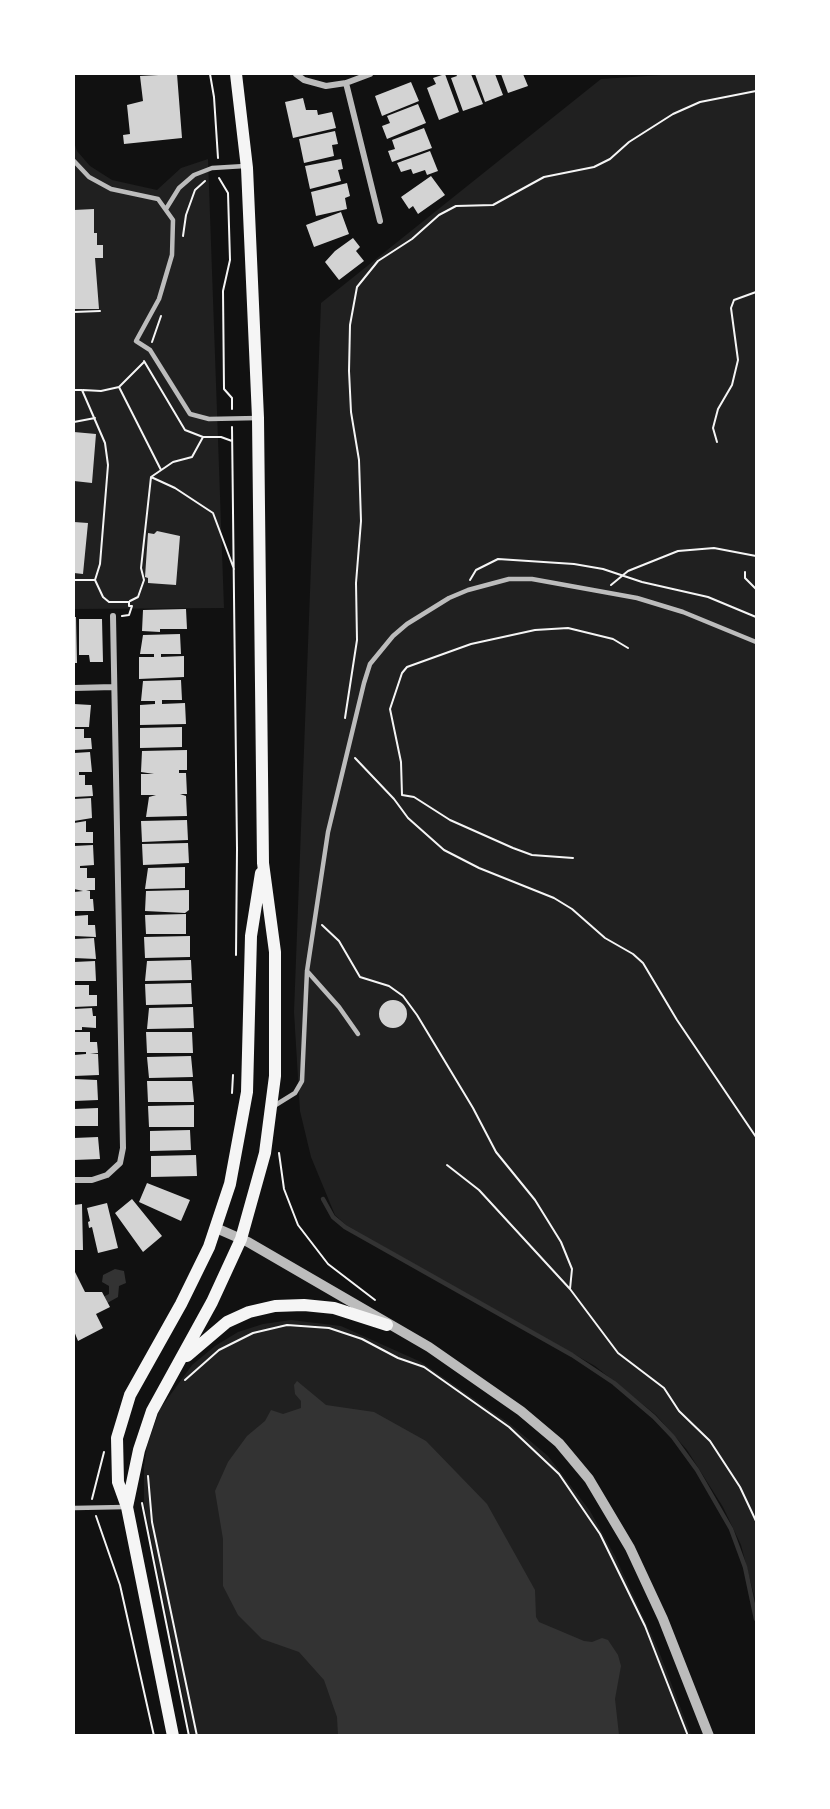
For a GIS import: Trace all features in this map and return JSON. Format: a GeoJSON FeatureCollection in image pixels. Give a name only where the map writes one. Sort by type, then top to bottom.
{"type":"FeatureCollection","features":[{"type":"Feature","properties":{"kind":"main road"},"geometry":{"type":"LineString","coordinates":[[127,1507],[144,1431],[173,1370],[212,1302],[241,1239],[262,1168],[272,1107],[276,1061],[276,960],[263,863],[258,418],[246,165],[236,74]]}},
{"type":"Feature","properties":{"kind":"main road"},"geometry":{"type":"LineString","coordinates":[[173,1736],[127,1507],[116,1468],[119,1424],[130,1395],[181,1304],[216,1228],[234,1168],[245,1107],[251,936],[263,863]]}},
{"type":"Feature","properties":{"kind":"main road"},"geometry":{"type":"LineString","coordinates":[[173,1370],[221,1326],[241,1315],[266,1308],[294,1305],[324,1306],[354,1313],[387,1325]]}},
{"type":"Feature","properties":{"kind":"street"},"geometry":{"type":"LineString","coordinates":[[296,74],[314,84],[326,86],[346,83],[370,74]]}},
{"type":"Feature","properties":{"kind":"street"},"geometry":{"type":"LineString","coordinates":[[346,83],[380,221]]}},
{"type":"Feature","properties":{"kind":"street"},"geometry":{"type":"LineString","coordinates":[[74,1180],[92,1180],[107,1175],[120,1163],[123,1148],[113,616]]}},
{"type":"Feature","properties":{"kind":"street"},"geometry":{"type":"LineString","coordinates":[[74,688],[114,687]]}},
{"type":"Feature","properties":{"kind":"street"},"geometry":{"type":"LineString","coordinates":[[216,1228],[241,1239],[387,1325],[429,1347],[498,1394],[541,1427],[575,1461],[604,1502],[642,1571],[709,1736]]}},
{"type":"Feature","properties":{"kind":"lane"},"geometry":{"type":"LineString","coordinates":[[74,161],[89,177],[111,189],[158,199],[173,220],[172,255],[159,299],[136,341],[150,350],[190,414],[209,419],[258,418]]}},
{"type":"Feature","properties":{"kind":"lane"},"geometry":{"type":"LineString","coordinates":[[166,209],[179,188],[194,175],[218,168],[246,165]]}},
{"type":"Feature","properties":{"kind":"lane"},"geometry":{"type":"LineString","coordinates":[[272,1107],[281,1099],[295,1093],[302,1081],[307,971],[328,832],[370,664],[393,636],[407,624],[449,598],[468,590],[509,579],[532,579],[604,590],[683,612],[756,642]]}},
{"type":"Feature","properties":{"kind":"lane"},"geometry":{"type":"LineString","coordinates":[[307,971],[339,1007],[358,1034]]}},
{"type":"Feature","properties":{"kind":"lane"},"geometry":{"type":"LineString","coordinates":[[74,1508],[127,1507]]}},
{"type":"Feature","properties":{"kind":"path"},"geometry":{"type":"LineString","coordinates":[[210,74],[214,97],[219,178],[228,193],[230,260],[223,291],[224,389],[232,398],[236,955]]}},
{"type":"Feature","properties":{"kind":"path"},"geometry":{"type":"LineString","coordinates":[[182,246],[186,215],[195,190],[207,179],[219,178]]}},
{"type":"Feature","properties":{"kind":"path"},"geometry":{"type":"LineString","coordinates":[[717,442],[713,428],[718,409],[732,385],[738,360],[731,308],[734,300],[756,292]]}},
{"type":"Feature","properties":{"kind":"path"},"geometry":{"type":"LineString","coordinates":[[74,390],[101,392],[118,387],[144,362],[165,306]]}},
{"type":"Feature","properties":{"kind":"path"},"geometry":{"type":"LineString","coordinates":[[74,312],[100,311]]}},
{"type":"Feature","properties":{"kind":"path"},"geometry":{"type":"LineString","coordinates":[[144,362],[185,430],[203,437],[221,437],[232,441]]}},
{"type":"Feature","properties":{"kind":"path"},"geometry":{"type":"LineString","coordinates":[[118,387],[161,470]]}},
{"type":"Feature","properties":{"kind":"path"},"geometry":{"type":"LineString","coordinates":[[82,390],[105,443],[108,465],[102,548],[95,580],[97,590],[109,602],[129,602],[138,597],[144,580],[141,568],[151,477],[173,462],[192,457],[203,437]]}},
{"type":"Feature","properties":{"kind":"path"},"geometry":{"type":"LineString","coordinates":[[74,422],[95,418]]}},
{"type":"Feature","properties":{"kind":"path"},"geometry":{"type":"LineString","coordinates":[[151,477],[175,488],[213,513],[235,571]]}},
{"type":"Feature","properties":{"kind":"path"},"geometry":{"type":"LineString","coordinates":[[604,590],[622,576],[662,556],[693,548],[714,548],[756,556]]}},
{"type":"Feature","properties":{"kind":"path"},"geometry":{"type":"LineString","coordinates":[[468,590],[470,580],[476,570],[498,560],[574,564],[603,569],[622,576],[708,597],[756,617]]}},
{"type":"Feature","properties":{"kind":"path"},"geometry":{"type":"LineString","coordinates":[[745,572],[745,578],[756,589]]}},
{"type":"Feature","properties":{"kind":"path"},"geometry":{"type":"LineString","coordinates":[[74,580],[95,580]]}},
{"type":"Feature","properties":{"kind":"path"},"geometry":{"type":"LineString","coordinates":[[113,616],[129,615],[130,608],[133,608],[129,602]]}},
{"type":"Feature","properties":{"kind":"path"},"geometry":{"type":"LineString","coordinates":[[402,795],[401,762],[390,716],[402,673],[407,667],[471,644],[552,628],[590,632],[613,639],[628,648]]}},
{"type":"Feature","properties":{"kind":"path"},"geometry":{"type":"LineString","coordinates":[[394,799],[402,795],[414,797],[450,820],[532,855],[573,858]]}},
{"type":"Feature","properties":{"kind":"path"},"geometry":{"type":"LineString","coordinates":[[314,924],[324,926],[332,933],[360,977],[389,986],[403,996],[417,1015],[473,1108],[496,1152],[535,1200],[561,1242],[572,1269],[570,1289]]}},
{"type":"Feature","properties":{"kind":"path"},"geometry":{"type":"LineString","coordinates":[[232,1094],[233,1071]]}},
{"type":"Feature","properties":{"kind":"path"},"geometry":{"type":"LineString","coordinates":[[279,1146],[284,1189],[298,1225],[328,1264],[376,1301]]}},
{"type":"Feature","properties":{"kind":"path"},"geometry":{"type":"LineString","coordinates":[[447,1165],[479,1190],[570,1289],[618,1353],[664,1388],[679,1411],[710,1441],[740,1487],[756,1521]]}},
{"type":"Feature","properties":{"kind":"path"},"geometry":{"type":"LineString","coordinates":[[184,1381],[219,1350],[253,1333],[287,1325],[329,1328],[362,1339],[398,1358],[424,1367],[509,1427],[559,1474],[600,1534],[645,1626],[688,1736]]}},
{"type":"Feature","properties":{"kind":"path"},"geometry":{"type":"LineString","coordinates":[[148,1467],[152,1522],[197,1736]]}},
{"type":"Feature","properties":{"kind":"path"},"geometry":{"type":"LineString","coordinates":[[142,1495],[189,1736]]}},
{"type":"Feature","properties":{"kind":"shaded area"},"geometry":{"type":"Polygon","coordinates":[[[677,74],[756,74],[756,1603],[741,1545],[723,1507],[687,1450],[656,1415],[595,1366],[346,1225],[335,1215],[311,1157],[300,1111],[294,1012],[321,303],[601,79],[677,74]]]}},
{"type":"Feature","properties":{"kind":"shaded area"},"geometry":{"type":"Polygon","coordinates":[[[74,142],[77,151],[90,166],[112,180],[157,190],[181,168],[208,159],[224,608],[74,609],[74,142]]]}},
{"type":"Feature","properties":{"kind":"shaded area"},"geometry":{"type":"Polygon","coordinates":[[[115,1269],[124,1271],[126,1283],[119,1286],[118,1297],[102,1306],[99,1299],[109,1294],[109,1286],[102,1282],[103,1275],[115,1269]]]}},
{"type":"Feature","properties":{"kind":"shaded area"},"geometry":{"type":"Polygon","coordinates":[[[291,1320],[341,1326],[421,1362],[510,1424],[548,1456],[590,1511],[615,1556],[658,1649],[691,1735],[191,1736],[144,1504],[144,1466],[147,1446],[160,1409],[192,1365],[215,1346],[238,1332],[263,1324],[291,1320]]]}},
{"type":"Feature","properties":{"kind":"shaded area"},"geometry":{"type":"Polygon","coordinates":[[[297,1381],[326,1405],[374,1412],[426,1441],[487,1504],[535,1590],[536,1617],[539,1622],[584,1641],[592,1642],[602,1638],[608,1640],[618,1655],[621,1666],[615,1699],[619,1735],[338,1735],[337,1717],[324,1680],[299,1652],[262,1639],[238,1615],[223,1586],[223,1539],[215,1491],[228,1462],[247,1436],[265,1421],[271,1410],[283,1414],[301,1408],[301,1401],[295,1394],[294,1385],[297,1381]]]}},
{"type":"Feature","properties":{"kind":"building"},"geometry":{"type":"Polygon","coordinates":[[[177,74],[182,138],[124,144],[123,135],[130,134],[127,105],[143,101],[140,76],[177,74]]]}},
{"type":"Feature","properties":{"kind":"building"},"geometry":{"type":"Polygon","coordinates":[[[445,74],[459,112],[439,120],[427,88],[436,84],[433,78],[445,74]]]}},
{"type":"Feature","properties":{"kind":"building"},"geometry":{"type":"Polygon","coordinates":[[[456,74],[471,74],[483,104],[463,111],[451,78],[457,76],[456,74]]]}},
{"type":"Feature","properties":{"kind":"building"},"geometry":{"type":"Polygon","coordinates":[[[475,74],[495,74],[503,95],[485,102],[475,74]]]}},
{"type":"Feature","properties":{"kind":"building"},"geometry":{"type":"Polygon","coordinates":[[[501,74],[523,74],[528,86],[508,93],[501,74]]]}},
{"type":"Feature","properties":{"kind":"building"},"geometry":{"type":"Polygon","coordinates":[[[411,82],[419,101],[382,116],[375,96],[411,82]]]}},
{"type":"Feature","properties":{"kind":"building"},"geometry":{"type":"Polygon","coordinates":[[[303,98],[306,110],[317,110],[318,115],[332,112],[336,128],[293,138],[285,102],[303,98]]]}},
{"type":"Feature","properties":{"kind":"building"},"geometry":{"type":"Polygon","coordinates":[[[418,104],[426,123],[387,139],[382,126],[390,123],[387,116],[418,104]]]}},
{"type":"Feature","properties":{"kind":"building"},"geometry":{"type":"Polygon","coordinates":[[[424,128],[432,148],[392,162],[388,151],[395,149],[392,140],[424,128]]]}},
{"type":"Feature","properties":{"kind":"building"},"geometry":{"type":"Polygon","coordinates":[[[335,131],[338,144],[332,145],[334,156],[304,163],[299,139],[335,131]]]}},
{"type":"Feature","properties":{"kind":"building"},"geometry":{"type":"Polygon","coordinates":[[[430,151],[438,171],[427,175],[425,170],[413,174],[411,169],[401,172],[397,163],[430,151]]]}},
{"type":"Feature","properties":{"kind":"building"},"geometry":{"type":"Polygon","coordinates":[[[341,159],[343,169],[338,170],[341,181],[310,189],[305,166],[341,159]]]}},
{"type":"Feature","properties":{"kind":"building"},"geometry":{"type":"Polygon","coordinates":[[[431,176],[445,195],[418,214],[413,206],[409,209],[401,197],[431,176]]]}},
{"type":"Feature","properties":{"kind":"building"},"geometry":{"type":"Polygon","coordinates":[[[347,183],[350,196],[345,198],[347,209],[316,216],[311,192],[347,183]]]}},
{"type":"Feature","properties":{"kind":"building"},"geometry":{"type":"Polygon","coordinates":[[[94,209],[94,233],[97,233],[97,245],[103,245],[103,258],[95,258],[99,309],[74,309],[74,210],[94,209]]]}},
{"type":"Feature","properties":{"kind":"building"},"geometry":{"type":"Polygon","coordinates":[[[341,212],[349,234],[314,247],[306,225],[341,212]]]}},
{"type":"Feature","properties":{"kind":"building"},"geometry":{"type":"Polygon","coordinates":[[[353,238],[360,247],[356,251],[364,261],[339,280],[325,262],[335,251],[353,238]]]}},
{"type":"Feature","properties":{"kind":"building"},"geometry":{"type":"Polygon","coordinates":[[[74,432],[96,434],[92,483],[74,481],[74,432]]]}},
{"type":"Feature","properties":{"kind":"building"},"geometry":{"type":"Polygon","coordinates":[[[74,522],[88,523],[83,574],[74,573],[74,522]]]}},
{"type":"Feature","properties":{"kind":"building"},"geometry":{"type":"Polygon","coordinates":[[[157,531],[180,536],[176,585],[148,583],[148,578],[145,577],[148,533],[154,534],[157,531]]]}},
{"type":"Feature","properties":{"kind":"building"},"geometry":{"type":"Polygon","coordinates":[[[186,609],[187,629],[142,631],[143,610],[186,609]]]}},
{"type":"Feature","properties":{"kind":"building"},"geometry":{"type":"Polygon","coordinates":[[[74,617],[76,617],[77,663],[74,663],[74,617]]]}},
{"type":"Feature","properties":{"kind":"building"},"geometry":{"type":"Polygon","coordinates":[[[79,619],[102,619],[103,662],[90,662],[89,655],[79,655],[79,619]]]}},
{"type":"Feature","properties":{"kind":"building"},"geometry":{"type":"Polygon","coordinates":[[[180,634],[181,654],[161,654],[161,657],[184,656],[184,677],[139,679],[139,657],[154,657],[154,654],[140,654],[143,635],[180,634]]]}},
{"type":"Feature","properties":{"kind":"building"},"geometry":{"type":"Polygon","coordinates":[[[181,680],[182,700],[162,700],[162,704],[185,703],[186,724],[140,725],[140,705],[155,704],[155,701],[141,701],[143,681],[181,680]]]}},
{"type":"Feature","properties":{"kind":"building"},"geometry":{"type":"Polygon","coordinates":[[[74,704],[91,705],[89,727],[74,727],[74,704]]]}},
{"type":"Feature","properties":{"kind":"building"},"geometry":{"type":"Polygon","coordinates":[[[182,727],[182,747],[140,748],[140,728],[182,727]]]}},
{"type":"Feature","properties":{"kind":"building"},"geometry":{"type":"Polygon","coordinates":[[[74,729],[84,729],[84,738],[91,738],[92,749],[74,750],[74,729]]]}},
{"type":"Feature","properties":{"kind":"building"},"geometry":{"type":"Polygon","coordinates":[[[187,750],[187,770],[179,770],[179,773],[186,773],[187,794],[180,794],[186,796],[187,816],[146,817],[149,797],[156,795],[141,795],[141,774],[154,774],[141,772],[142,751],[187,750]]]}},
{"type":"Feature","properties":{"kind":"building"},"geometry":{"type":"Polygon","coordinates":[[[90,752],[92,772],[79,772],[79,775],[85,775],[85,785],[92,785],[93,796],[74,797],[74,753],[90,752]]]}},
{"type":"Feature","properties":{"kind":"building"},"geometry":{"type":"Polygon","coordinates":[[[91,798],[92,818],[74,821],[74,799],[91,798]]]}},
{"type":"Feature","properties":{"kind":"building"},"geometry":{"type":"Polygon","coordinates":[[[187,820],[188,840],[142,842],[141,821],[187,820]]]}},
{"type":"Feature","properties":{"kind":"building"},"geometry":{"type":"Polygon","coordinates":[[[86,821],[86,832],[93,832],[93,843],[75,843],[74,823],[86,821]]]}},
{"type":"Feature","properties":{"kind":"building"},"geometry":{"type":"Polygon","coordinates":[[[188,843],[189,863],[143,865],[142,844],[188,843]]]}},
{"type":"Feature","properties":{"kind":"building"},"geometry":{"type":"Polygon","coordinates":[[[93,845],[94,865],[80,866],[80,868],[87,868],[87,878],[95,878],[95,890],[86,890],[90,891],[94,911],[74,911],[74,892],[83,891],[74,889],[74,846],[93,845]]]}},
{"type":"Feature","properties":{"kind":"building"},"geometry":{"type":"Polygon","coordinates":[[[185,867],[185,888],[145,889],[148,868],[185,867]]]}},
{"type":"Feature","properties":{"kind":"building"},"geometry":{"type":"Polygon","coordinates":[[[189,890],[189,910],[185,913],[145,911],[146,891],[189,890]]]}},
{"type":"Feature","properties":{"kind":"building"},"geometry":{"type":"Polygon","coordinates":[[[186,914],[186,934],[146,934],[145,915],[186,914]]]}},
{"type":"Feature","properties":{"kind":"building"},"geometry":{"type":"Polygon","coordinates":[[[88,915],[88,925],[95,925],[96,937],[74,936],[74,916],[88,915]]]}},
{"type":"Feature","properties":{"kind":"building"},"geometry":{"type":"Polygon","coordinates":[[[190,936],[190,957],[145,958],[144,937],[190,936]]]}},
{"type":"Feature","properties":{"kind":"building"},"geometry":{"type":"Polygon","coordinates":[[[94,938],[96,959],[74,958],[74,939],[94,938]]]}},
{"type":"Feature","properties":{"kind":"building"},"geometry":{"type":"Polygon","coordinates":[[[191,960],[192,980],[145,981],[147,961],[191,960]]]}},
{"type":"Feature","properties":{"kind":"building"},"geometry":{"type":"Polygon","coordinates":[[[95,961],[96,981],[74,981],[74,962],[95,961]]]}},
{"type":"Feature","properties":{"kind":"building"},"geometry":{"type":"Polygon","coordinates":[[[191,983],[192,1004],[146,1005],[145,984],[191,983]]]}},
{"type":"Feature","properties":{"kind":"building"},"geometry":{"type":"Polygon","coordinates":[[[74,985],[89,985],[89,995],[97,995],[97,1006],[74,1007],[74,985]]]}},
{"type":"Feature","properties":{"kind":"building"},"geometry":{"type":"Polygon","coordinates":[[[393,1000],[403,1004],[407,1014],[403,1024],[393,1028],[383,1024],[379,1014],[383,1004],[393,1000]]]}},
{"type":"Feature","properties":{"kind":"building"},"geometry":{"type":"Polygon","coordinates":[[[193,1007],[194,1028],[147,1029],[149,1008],[193,1007]]]}},
{"type":"Feature","properties":{"kind":"building"},"geometry":{"type":"Polygon","coordinates":[[[92,1008],[93,1016],[96,1016],[96,1028],[82,1027],[82,1030],[75,1030],[74,1009],[92,1008]]]}},
{"type":"Feature","properties":{"kind":"building"},"geometry":{"type":"Polygon","coordinates":[[[74,1032],[90,1032],[90,1042],[97,1042],[98,1053],[90,1054],[98,1054],[99,1075],[74,1076],[74,1055],[86,1054],[86,1052],[74,1052],[74,1032]]]}},
{"type":"Feature","properties":{"kind":"building"},"geometry":{"type":"Polygon","coordinates":[[[146,1032],[192,1032],[193,1053],[147,1053],[146,1032]]]}},
{"type":"Feature","properties":{"kind":"building"},"geometry":{"type":"Polygon","coordinates":[[[191,1056],[193,1077],[149,1078],[147,1057],[191,1056]]]}},
{"type":"Feature","properties":{"kind":"building"},"geometry":{"type":"Polygon","coordinates":[[[74,1079],[97,1080],[98,1100],[74,1101],[74,1079]]]}},
{"type":"Feature","properties":{"kind":"building"},"geometry":{"type":"Polygon","coordinates":[[[147,1081],[192,1081],[194,1102],[148,1102],[147,1081]]]}},
{"type":"Feature","properties":{"kind":"building"},"geometry":{"type":"Polygon","coordinates":[[[194,1105],[194,1127],[149,1127],[148,1106],[194,1105]]]}},
{"type":"Feature","properties":{"kind":"building"},"geometry":{"type":"Polygon","coordinates":[[[98,1108],[98,1126],[74,1126],[74,1109],[98,1108]]]}},
{"type":"Feature","properties":{"kind":"building"},"geometry":{"type":"Polygon","coordinates":[[[190,1130],[191,1150],[150,1151],[150,1131],[190,1130]]]}},
{"type":"Feature","properties":{"kind":"building"},"geometry":{"type":"Polygon","coordinates":[[[98,1137],[100,1159],[74,1160],[74,1138],[98,1137]]]}},
{"type":"Feature","properties":{"kind":"building"},"geometry":{"type":"Polygon","coordinates":[[[196,1155],[197,1176],[151,1177],[151,1156],[196,1155]]]}},
{"type":"Feature","properties":{"kind":"building"},"geometry":{"type":"Polygon","coordinates":[[[147,1183],[190,1200],[181,1221],[139,1202],[147,1183]]]}},
{"type":"Feature","properties":{"kind":"building"},"geometry":{"type":"Polygon","coordinates":[[[132,1199],[162,1236],[143,1252],[115,1213],[132,1199]]]}},
{"type":"Feature","properties":{"kind":"building"},"geometry":{"type":"Polygon","coordinates":[[[107,1203],[118,1248],[98,1253],[92,1227],[89,1228],[87,1208],[107,1203]]]}},
{"type":"Feature","properties":{"kind":"building"},"geometry":{"type":"Polygon","coordinates":[[[82,1204],[83,1250],[74,1250],[74,1205],[82,1204]]]}},
{"type":"Feature","properties":{"kind":"building"},"geometry":{"type":"Polygon","coordinates":[[[74,1270],[85,1292],[102,1292],[110,1307],[96,1314],[103,1328],[78,1341],[74,1331],[74,1270]]]}},
{"type":"Feature","properties":{"kind":"waterway"},"geometry":{"type":"LineString","coordinates":[[323,1199],[333,1217],[345,1227],[572,1355],[614,1383],[654,1417],[673,1437],[697,1470],[731,1529],[745,1567],[756,1619]]}}]}
